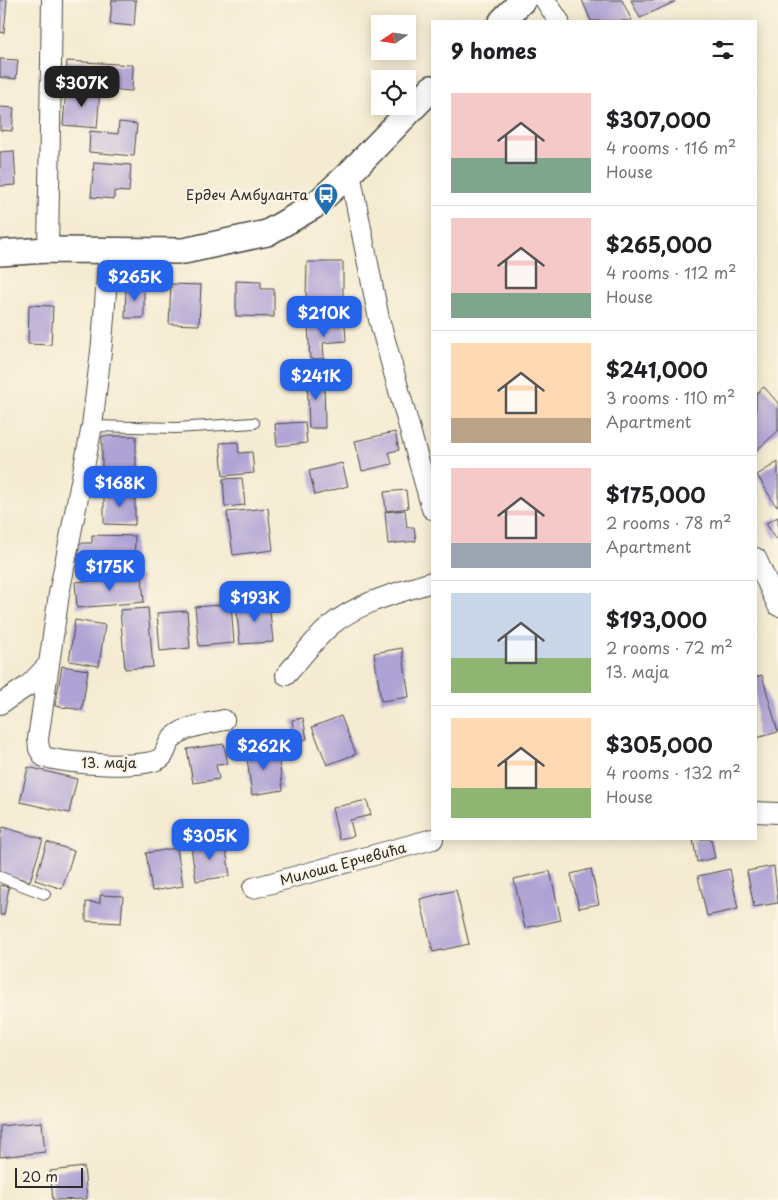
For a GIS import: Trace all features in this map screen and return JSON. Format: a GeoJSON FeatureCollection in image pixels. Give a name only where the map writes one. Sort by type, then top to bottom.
{"type":"FeatureCollection","features":[{"type":"Feature","properties":{"kind":"street"},"geometry":{"type":"LineString","coordinates":[[48,250],[52,0]]}},
{"type":"Feature","properties":{"kind":"street"},"geometry":{"type":"LineString","coordinates":[[503,20],[524,0]]}},
{"type":"Feature","properties":{"kind":"street"},"geometry":{"type":"LineString","coordinates":[[545,0],[558,20]]}},
{"type":"Feature","properties":{"kind":"street"},"geometry":{"type":"LineString","coordinates":[[0,253],[48,250],[184,250],[268,234],[314,206],[350,174],[431,89]]}},
{"type":"Feature","properties":{"kind":"street"},"geometry":{"type":"LineString","coordinates":[[350,174],[379,319],[431,505]]}},
{"type":"Feature","properties":{"kind":"street"},"geometry":{"type":"LineString","coordinates":[[0,704],[29,684],[49,664],[59,594],[92,426],[102,343],[109,251]]}},
{"type":"Feature","properties":{"kind":"street"},"geometry":{"type":"LineString","coordinates":[[757,560],[778,606]]}},
{"type":"Feature","properties":{"kind":"street"},"geometry":{"type":"LineString","coordinates":[[286,675],[330,626],[347,615],[385,597],[431,582]]}},
{"type":"Feature","properties":{"kind":"street","name":"13. маја"},"geometry":{"type":"LineString","coordinates":[[49,664],[38,739],[39,749],[44,757],[86,765],[150,762],[163,756],[172,739],[180,731],[224,720]]}},
{"type":"Feature","properties":{"kind":"street"},"geometry":{"type":"LineString","coordinates":[[757,812],[778,813]]}},
{"type":"Feature","properties":{"kind":"street","name":"Милоша Ерчевића"},"geometry":{"type":"LineString","coordinates":[[253,888],[431,840]]}},
{"type":"Feature","properties":{"kind":"lane"},"geometry":{"type":"LineString","coordinates":[[92,426],[176,428],[254,423]]}},
{"type":"Feature","properties":{"kind":"lane"},"geometry":{"type":"LineString","coordinates":[[0,877],[45,894]]}},
{"type":"Feature","properties":{"kind":"building"},"geometry":{"type":"Polygon","coordinates":[[[0,0],[7,0],[4,33],[0,32],[0,0]]]}},
{"type":"Feature","properties":{"kind":"building"},"geometry":{"type":"Polygon","coordinates":[[[112,0],[136,0],[134,26],[110,24],[112,0]]]}},
{"type":"Feature","properties":{"kind":"building"},"geometry":{"type":"Polygon","coordinates":[[[582,0],[622,0],[632,20],[591,20],[582,0]]]}},
{"type":"Feature","properties":{"kind":"building"},"geometry":{"type":"Polygon","coordinates":[[[631,0],[674,0],[674,2],[640,18],[631,0]]]}},
{"type":"Feature","properties":{"kind":"building"},"geometry":{"type":"Polygon","coordinates":[[[0,59],[18,60],[16,79],[0,77],[0,59]]]}},
{"type":"Feature","properties":{"kind":"building"},"geometry":{"type":"Polygon","coordinates":[[[67,61],[133,65],[132,91],[65,87],[67,61]]]}},
{"type":"Feature","properties":{"kind":"building"},"geometry":{"type":"Polygon","coordinates":[[[66,88],[100,91],[97,128],[63,125],[66,88]]]}},
{"type":"Feature","properties":{"kind":"building"},"geometry":{"type":"Polygon","coordinates":[[[0,107],[14,108],[12,131],[0,130],[0,107]]]}},
{"type":"Feature","properties":{"kind":"building"},"geometry":{"type":"Polygon","coordinates":[[[119,122],[137,124],[134,156],[89,152],[90,131],[118,134],[119,122]]]}},
{"type":"Feature","properties":{"kind":"building"},"geometry":{"type":"Polygon","coordinates":[[[14,151],[16,185],[0,186],[0,152],[14,151]]]}},
{"type":"Feature","properties":{"kind":"building"},"geometry":{"type":"Polygon","coordinates":[[[94,162],[131,165],[129,192],[114,191],[114,199],[91,197],[94,162]]]}},
{"type":"Feature","properties":{"kind":"building"},"geometry":{"type":"Polygon","coordinates":[[[307,262],[343,262],[343,298],[306,298],[307,262]]]}},
{"type":"Feature","properties":{"kind":"building"},"geometry":{"type":"Polygon","coordinates":[[[236,281],[261,282],[261,289],[274,289],[274,317],[236,316],[236,281]]]}},
{"type":"Feature","properties":{"kind":"building"},"geometry":{"type":"Polygon","coordinates":[[[171,284],[201,285],[199,325],[169,324],[171,284]]]}},
{"type":"Feature","properties":{"kind":"building"},"geometry":{"type":"Polygon","coordinates":[[[126,285],[144,285],[144,318],[125,318],[126,285]]]}},
{"type":"Feature","properties":{"kind":"building"},"geometry":{"type":"Polygon","coordinates":[[[29,305],[53,306],[51,345],[28,344],[29,305]]]}},
{"type":"Feature","properties":{"kind":"building"},"geometry":{"type":"Polygon","coordinates":[[[345,325],[346,341],[323,343],[324,358],[310,359],[308,326],[345,325]]]}},
{"type":"Feature","properties":{"kind":"building"},"geometry":{"type":"Polygon","coordinates":[[[324,375],[325,428],[309,428],[307,376],[324,375]]]}},
{"type":"Feature","properties":{"kind":"building"},"geometry":{"type":"Polygon","coordinates":[[[764,387],[778,403],[778,431],[757,450],[757,393],[764,387]]]}},
{"type":"Feature","properties":{"kind":"building"},"geometry":{"type":"Polygon","coordinates":[[[305,422],[307,443],[277,446],[275,424],[305,422]]]}},
{"type":"Feature","properties":{"kind":"building"},"geometry":{"type":"Polygon","coordinates":[[[395,432],[399,450],[389,452],[392,464],[362,471],[355,441],[395,432]]]}},
{"type":"Feature","properties":{"kind":"building"},"geometry":{"type":"Polygon","coordinates":[[[102,436],[136,436],[136,471],[102,470],[102,436]]]}},
{"type":"Feature","properties":{"kind":"building"},"geometry":{"type":"Polygon","coordinates":[[[238,442],[239,453],[252,452],[254,473],[223,476],[220,443],[238,442]]]}},
{"type":"Feature","properties":{"kind":"building"},"geometry":{"type":"Polygon","coordinates":[[[778,462],[778,505],[776,506],[757,475],[778,462]]]}},
{"type":"Feature","properties":{"kind":"building"},"geometry":{"type":"Polygon","coordinates":[[[342,463],[348,486],[315,495],[309,471],[342,463]]]}},
{"type":"Feature","properties":{"kind":"building"},"geometry":{"type":"Polygon","coordinates":[[[242,478],[245,505],[225,507],[223,479],[242,478]]]}},
{"type":"Feature","properties":{"kind":"building"},"geometry":{"type":"Polygon","coordinates":[[[406,490],[408,508],[386,511],[384,492],[406,490]]]}},
{"type":"Feature","properties":{"kind":"building"},"geometry":{"type":"Polygon","coordinates":[[[104,492],[135,492],[135,525],[104,524],[104,492]]]}},
{"type":"Feature","properties":{"kind":"building"},"geometry":{"type":"Polygon","coordinates":[[[268,508],[273,550],[233,555],[227,512],[268,508]]]}},
{"type":"Feature","properties":{"kind":"building"},"geometry":{"type":"Polygon","coordinates":[[[405,510],[407,528],[414,527],[416,541],[388,544],[385,512],[405,510]]]}},
{"type":"Feature","properties":{"kind":"building"},"geometry":{"type":"Polygon","coordinates":[[[778,517],[778,537],[775,539],[766,523],[778,517]]]}},
{"type":"Feature","properties":{"kind":"building"},"geometry":{"type":"Polygon","coordinates":[[[92,535],[135,536],[134,571],[78,569],[79,543],[92,543],[92,535]]]}},
{"type":"Feature","properties":{"kind":"building"},"geometry":{"type":"Polygon","coordinates":[[[142,576],[144,602],[77,608],[75,582],[142,576]]]}},
{"type":"Feature","properties":{"kind":"building"},"geometry":{"type":"Polygon","coordinates":[[[269,601],[273,642],[240,644],[236,604],[269,601]]]}},
{"type":"Feature","properties":{"kind":"building"},"geometry":{"type":"Polygon","coordinates":[[[231,604],[234,643],[199,646],[195,607],[231,604]]]}},
{"type":"Feature","properties":{"kind":"building"},"geometry":{"type":"Polygon","coordinates":[[[148,608],[153,667],[125,669],[120,610],[148,608]]]}},
{"type":"Feature","properties":{"kind":"building"},"geometry":{"type":"Polygon","coordinates":[[[187,611],[190,648],[160,651],[157,613],[187,611]]]}},
{"type":"Feature","properties":{"kind":"building"},"geometry":{"type":"Polygon","coordinates":[[[75,620],[105,625],[99,666],[69,661],[75,620]]]}},
{"type":"Feature","properties":{"kind":"building"},"geometry":{"type":"Polygon","coordinates":[[[402,648],[409,697],[381,701],[374,653],[402,648]]]}},
{"type":"Feature","properties":{"kind":"building"},"geometry":{"type":"Polygon","coordinates":[[[62,666],[88,670],[82,710],[55,706],[62,666]]]}},
{"type":"Feature","properties":{"kind":"building"},"geometry":{"type":"Polygon","coordinates":[[[762,675],[778,732],[757,738],[757,677],[762,675]]]}},
{"type":"Feature","properties":{"kind":"building"},"geometry":{"type":"Polygon","coordinates":[[[341,716],[356,754],[327,765],[312,727],[341,716]]]}},
{"type":"Feature","properties":{"kind":"building"},"geometry":{"type":"Polygon","coordinates":[[[303,718],[307,739],[295,741],[292,720],[303,718]]]}},
{"type":"Feature","properties":{"kind":"building"},"geometry":{"type":"Polygon","coordinates":[[[224,744],[228,764],[216,765],[219,779],[193,783],[187,749],[224,744]]]}},
{"type":"Feature","properties":{"kind":"building"},"geometry":{"type":"Polygon","coordinates":[[[277,747],[283,790],[252,795],[246,751],[277,747]]]}},
{"type":"Feature","properties":{"kind":"building"},"geometry":{"type":"Polygon","coordinates":[[[28,767],[77,779],[69,813],[20,802],[28,767]]]}},
{"type":"Feature","properties":{"kind":"building"},"geometry":{"type":"Polygon","coordinates":[[[367,800],[371,815],[350,820],[354,836],[339,839],[332,808],[367,800]]]}},
{"type":"Feature","properties":{"kind":"building"},"geometry":{"type":"Polygon","coordinates":[[[3,827],[43,839],[30,881],[0,873],[0,837],[3,827]]]}},
{"type":"Feature","properties":{"kind":"building"},"geometry":{"type":"Polygon","coordinates":[[[693,840],[711,840],[715,858],[697,862],[693,840]]]}},
{"type":"Feature","properties":{"kind":"building"},"geometry":{"type":"Polygon","coordinates":[[[47,842],[74,851],[62,889],[35,880],[47,842]]]}},
{"type":"Feature","properties":{"kind":"building"},"geometry":{"type":"Polygon","coordinates":[[[225,842],[230,876],[196,881],[191,847],[225,842]]]}},
{"type":"Feature","properties":{"kind":"building"},"geometry":{"type":"Polygon","coordinates":[[[177,848],[183,886],[152,891],[146,853],[177,848]]]}},
{"type":"Feature","properties":{"kind":"building"},"geometry":{"type":"Polygon","coordinates":[[[774,866],[778,903],[754,907],[747,871],[774,866]]]}},
{"type":"Feature","properties":{"kind":"building"},"geometry":{"type":"Polygon","coordinates":[[[591,869],[599,904],[579,908],[571,874],[591,869]]]}},
{"type":"Feature","properties":{"kind":"building"},"geometry":{"type":"Polygon","coordinates":[[[730,869],[738,909],[707,916],[698,876],[730,869]]]}},
{"type":"Feature","properties":{"kind":"building"},"geometry":{"type":"Polygon","coordinates":[[[550,871],[561,920],[525,928],[514,879],[550,871]]]}},
{"type":"Feature","properties":{"kind":"building"},"geometry":{"type":"Polygon","coordinates":[[[0,885],[9,887],[4,915],[0,915],[0,885]]]}},
{"type":"Feature","properties":{"kind":"building"},"geometry":{"type":"Polygon","coordinates":[[[456,890],[469,944],[433,952],[420,899],[456,890]]]}},
{"type":"Feature","properties":{"kind":"building"},"geometry":{"type":"Polygon","coordinates":[[[100,895],[123,896],[121,923],[86,921],[86,902],[100,903],[100,895]]]}},
{"type":"Feature","properties":{"kind":"building"},"geometry":{"type":"Polygon","coordinates":[[[42,1122],[45,1152],[0,1157],[0,1126],[42,1122]]]}},
{"type":"Feature","properties":{"kind":"building"},"geometry":{"type":"Polygon","coordinates":[[[84,1167],[87,1199],[53,1200],[50,1171],[84,1167]]]}},
{"type":"Feature","properties":{"kind":"place","name":"Ердеч Амбуланта"},"geometry":{"type":"Point","coordinates":[326,216]}}]}
